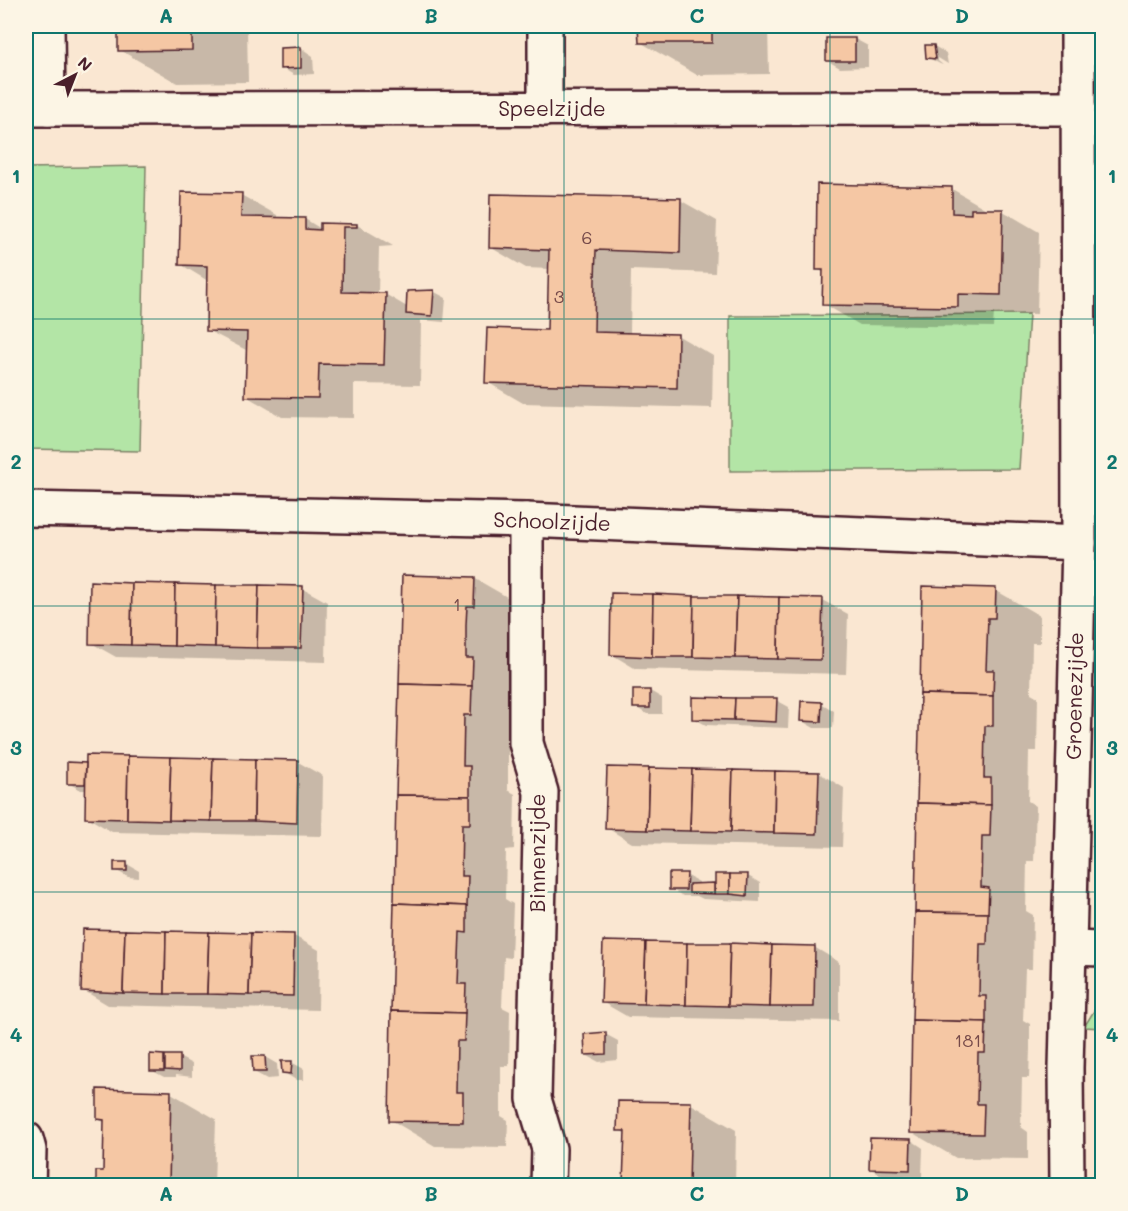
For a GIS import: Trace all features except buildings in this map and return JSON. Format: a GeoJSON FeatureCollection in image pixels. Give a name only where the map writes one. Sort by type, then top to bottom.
{"type":"FeatureCollection","features":[{"type":"Feature","properties":{"kind":"street"},"geometry":{"type":"LineString","coordinates":[[37,109],[47,26]]}},
{"type":"Feature","properties":{"kind":"street"},"geometry":{"type":"LineString","coordinates":[[545,26],[545,109]]}},
{"type":"Feature","properties":{"kind":"street","name":"Groenezijde"},"geometry":{"type":"LineString","coordinates":[[1067,1185],[1066,1068],[1079,543],[1091,302],[1078,108],[1078,26]]}},
{"type":"Feature","properties":{"kind":"street","name":"Speelzijde"},"geometry":{"type":"LineString","coordinates":[[37,109],[1078,108]]}},
{"type":"Feature","properties":{"kind":"street","name":"Schoolzijde"},"geometry":{"type":"LineString","coordinates":[[26,509],[526,520],[1079,543]]}},
{"type":"Feature","properties":{"kind":"street","name":"Binnenzijde"},"geometry":{"type":"LineString","coordinates":[[526,520],[526,743],[541,792],[534,1099],[549,1149],[548,1185]]}},
{"type":"Feature","properties":{"kind":"street"},"geometry":{"type":"LineString","coordinates":[[1070,948],[1102,949]]}},
{"type":"Feature","properties":{"kind":"street"},"geometry":{"type":"LineString","coordinates":[[26,1139],[29,1150],[28,1185]]}},
{"type":"Feature","properties":{"kind":"green space"},"geometry":{"type":"Polygon","coordinates":[[[146,166],[140,451],[26,449],[26,168],[146,166]]]}},
{"type":"Feature","properties":{"kind":"green space"},"geometry":{"type":"Polygon","coordinates":[[[1029,314],[1019,469],[730,471],[730,316],[1029,314]]]}},
{"type":"Feature","properties":{"kind":"green space"},"geometry":{"type":"Polygon","coordinates":[[[1102,998],[1102,1028],[1084,1027],[1102,998]]]}}]}
